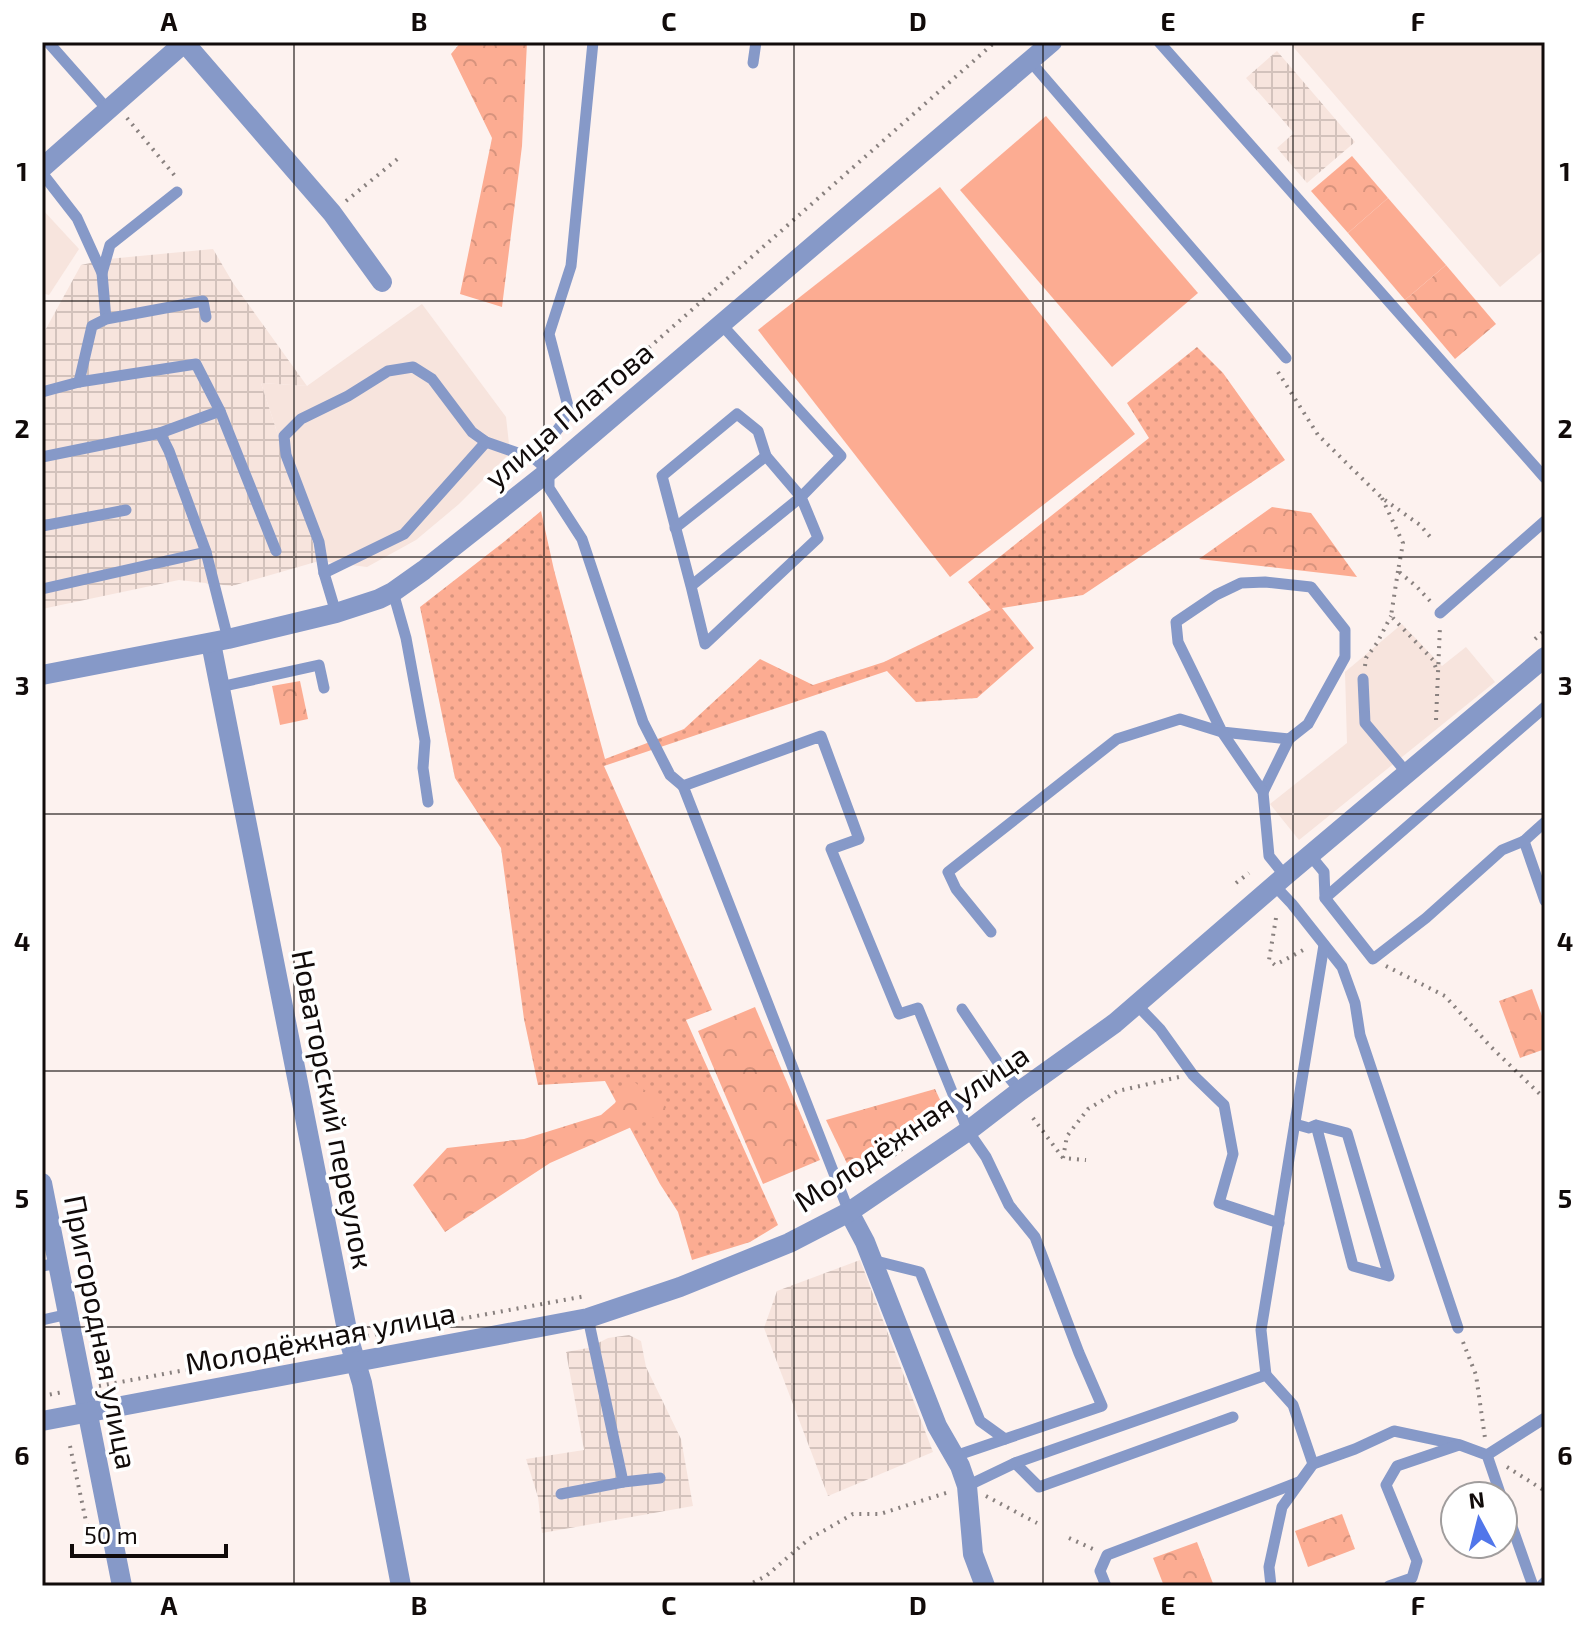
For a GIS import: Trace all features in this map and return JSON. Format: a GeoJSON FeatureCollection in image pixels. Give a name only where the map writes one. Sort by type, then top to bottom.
{"type":"FeatureCollection","features":[{"type":"Feature","properties":{"kind":"street"},"geometry":{"type":"LineString","coordinates":[[42,171],[185,42],[332,213],[382,282]]}},
{"type":"Feature","properties":{"kind":"street","name":"улица Платова"},"geometry":{"type":"LineString","coordinates":[[42,675],[220,641],[336,613],[393,592],[424,570],[542,465],[721,324],[1052,42]]}},
{"type":"Feature","properties":{"kind":"street","name":"Новаторский переулок"},"geometry":{"type":"LineString","coordinates":[[220,641],[220,687],[349,1340],[362,1383],[401,1586]]}},
{"type":"Feature","properties":{"kind":"street","name":"Молодёжная улица"},"geometry":{"type":"LineString","coordinates":[[42,1421],[588,1318],[680,1287],[789,1243],[849,1212],[968,1131],[1115,1023],[1545,657]]}},
{"type":"Feature","properties":{"kind":"street","name":"Пригородная улица"},"geometry":{"type":"LineString","coordinates":[[42,1183],[50,1264],[69,1314],[122,1586]]}},
{"type":"Feature","properties":{"kind":"street"},"geometry":{"type":"LineString","coordinates":[[849,1212],[872,1260],[937,1426],[960,1466],[967,1486],[973,1554],[985,1586]]}},
{"type":"Feature","properties":{"kind":"lane"},"geometry":{"type":"LineString","coordinates":[[48,42],[112,107]]}},
{"type":"Feature","properties":{"kind":"lane"},"geometry":{"type":"LineString","coordinates":[[542,465],[569,410],[549,334],[571,266],[593,42]]}},
{"type":"Feature","properties":{"kind":"lane"},"geometry":{"type":"LineString","coordinates":[[753,63],[756,42]]}},
{"type":"Feature","properties":{"kind":"lane"},"geometry":{"type":"LineString","coordinates":[[1159,42],[1545,478]]}},
{"type":"Feature","properties":{"kind":"lane"},"geometry":{"type":"LineString","coordinates":[[1030,61],[1286,358]]}},
{"type":"Feature","properties":{"kind":"lane"},"geometry":{"type":"LineString","coordinates":[[42,171],[77,218],[102,273],[106,319]]}},
{"type":"Feature","properties":{"kind":"lane"},"geometry":{"type":"LineString","coordinates":[[102,273],[110,245],[177,192]]}},
{"type":"Feature","properties":{"kind":"lane"},"geometry":{"type":"LineString","coordinates":[[79,382],[92,326],[106,319],[203,301],[206,317]]}},
{"type":"Feature","properties":{"kind":"lane"},"geometry":{"type":"LineString","coordinates":[[691,586],[801,497],[841,456],[721,324]]}},
{"type":"Feature","properties":{"kind":"lane"},"geometry":{"type":"LineString","coordinates":[[42,392],[79,382],[196,364],[220,411],[276,551]]}},
{"type":"Feature","properties":{"kind":"lane"},"geometry":{"type":"LineString","coordinates":[[336,613],[319,542],[286,455],[284,436],[301,419],[348,396],[388,371],[413,367],[432,379],[472,432],[486,442],[524,453],[542,465],[549,488],[582,539],[643,722],[670,775],[683,786],[849,1212]]}},
{"type":"Feature","properties":{"kind":"lane"},"geometry":{"type":"LineString","coordinates":[[42,457],[160,433],[220,411]]}},
{"type":"Feature","properties":{"kind":"lane"},"geometry":{"type":"LineString","coordinates":[[737,414],[758,431],[766,456],[801,497],[818,538],[705,644],[662,476],[737,414]]}},
{"type":"Feature","properties":{"kind":"lane"},"geometry":{"type":"LineString","coordinates":[[160,433],[206,552],[220,641]]}},
{"type":"Feature","properties":{"kind":"lane"},"geometry":{"type":"LineString","coordinates":[[324,573],[404,534],[486,442]]}},
{"type":"Feature","properties":{"kind":"lane"},"geometry":{"type":"LineString","coordinates":[[675,528],[766,456]]}},
{"type":"Feature","properties":{"kind":"lane"},"geometry":{"type":"LineString","coordinates":[[42,526],[126,510]]}},
{"type":"Feature","properties":{"kind":"lane"},"geometry":{"type":"LineString","coordinates":[[1440,613],[1545,521]]}},
{"type":"Feature","properties":{"kind":"lane"},"geometry":{"type":"LineString","coordinates":[[42,589],[206,552]]}},
{"type":"Feature","properties":{"kind":"lane"},"geometry":{"type":"LineString","coordinates":[[1263,792],[1289,739],[1308,724],[1345,657],[1345,630],[1311,587],[1241,583],[1216,595],[1176,622],[1178,642],[1222,732],[1263,792],[1269,856],[1280,881],[1292,904],[1342,967],[1355,1003],[1360,1035],[1458,1328]]}},
{"type":"Feature","properties":{"kind":"lane"},"geometry":{"type":"LineString","coordinates":[[393,592],[406,638],[425,741],[423,768],[428,802]]}},
{"type":"Feature","properties":{"kind":"lane"},"geometry":{"type":"LineString","coordinates":[[220,687],[319,665],[324,688]]}},
{"type":"Feature","properties":{"kind":"lane"},"geometry":{"type":"LineString","coordinates":[[1363,679],[1365,723],[1407,773]]}},
{"type":"Feature","properties":{"kind":"lane"},"geometry":{"type":"LineString","coordinates":[[1325,898],[1545,707]]}},
{"type":"Feature","properties":{"kind":"lane"},"geometry":{"type":"LineString","coordinates":[[991,932],[956,889],[948,872],[1117,739],[1180,719],[1222,732],[1289,739]]}},
{"type":"Feature","properties":{"kind":"lane"},"geometry":{"type":"LineString","coordinates":[[683,786],[821,736],[859,839],[831,849],[899,1014],[918,1008],[968,1131],[986,1157],[1009,1205],[1035,1237],[1102,1406],[955,1456]]}},
{"type":"Feature","properties":{"kind":"lane"},"geometry":{"type":"LineString","coordinates":[[1310,855],[1324,872],[1325,898],[1373,959],[1426,918],[1502,850],[1524,841],[1545,822]]}},
{"type":"Feature","properties":{"kind":"lane"},"geometry":{"type":"LineString","coordinates":[[1524,841],[1545,901]]}},
{"type":"Feature","properties":{"kind":"lane"},"geometry":{"type":"LineString","coordinates":[[1313,1464],[1293,1405],[1266,1375],[1261,1330],[1322,943]]}},
{"type":"Feature","properties":{"kind":"lane"},"geometry":{"type":"LineString","coordinates":[[1137,1005],[1160,1029],[1193,1075],[1224,1105],[1233,1154],[1219,1203],[1279,1223]]}},
{"type":"Feature","properties":{"kind":"lane"},"geometry":{"type":"LineString","coordinates":[[962,1009],[1020,1091]]}},
{"type":"Feature","properties":{"kind":"lane"},"geometry":{"type":"LineString","coordinates":[[1295,1124],[1309,1128],[1316,1125],[1347,1133],[1389,1276],[1353,1266],[1316,1125]]}},
{"type":"Feature","properties":{"kind":"lane"},"geometry":{"type":"LineString","coordinates":[[872,1260],[920,1272],[980,1421],[1005,1439]]}},
{"type":"Feature","properties":{"kind":"lane"},"geometry":{"type":"LineString","coordinates":[[42,1320],[69,1314]]}},
{"type":"Feature","properties":{"kind":"lane"},"geometry":{"type":"LineString","coordinates":[[588,1318],[623,1482]]}},
{"type":"Feature","properties":{"kind":"lane"},"geometry":{"type":"LineString","coordinates":[[967,1486],[1015,1463],[1266,1375]]}},
{"type":"Feature","properties":{"kind":"lane"},"geometry":{"type":"LineString","coordinates":[[1015,1463],[1039,1487],[1233,1417]]}},
{"type":"Feature","properties":{"kind":"lane"},"geometry":{"type":"LineString","coordinates":[[1487,1455],[1545,1418]]}},
{"type":"Feature","properties":{"kind":"lane"},"geometry":{"type":"LineString","coordinates":[[1271,1586],[1269,1567],[1282,1507],[1313,1464],[1394,1431],[1460,1445],[1487,1455]]}},
{"type":"Feature","properties":{"kind":"lane"},"geometry":{"type":"LineString","coordinates":[[1389,1586],[1412,1578],[1417,1561],[1386,1485],[1397,1466],[1460,1445]]}},
{"type":"Feature","properties":{"kind":"lane"},"geometry":{"type":"LineString","coordinates":[[1487,1455],[1496,1480]]}},
{"type":"Feature","properties":{"kind":"lane"},"geometry":{"type":"LineString","coordinates":[[561,1494],[660,1478]]}},
{"type":"Feature","properties":{"kind":"lane"},"geometry":{"type":"LineString","coordinates":[[1106,1586],[1100,1571],[1107,1555],[1300,1482]]}},
{"type":"Feature","properties":{"kind":"lane"},"geometry":{"type":"LineString","coordinates":[[1519,1546],[1533,1586]]}},
{"type":"Feature","properties":{"kind":"path"},"geometry":{"type":"LineString","coordinates":[[561,425],[995,42]]}},
{"type":"Feature","properties":{"kind":"path"},"geometry":{"type":"LineString","coordinates":[[112,107],[178,180],[177,192]]}},
{"type":"Feature","properties":{"kind":"path"},"geometry":{"type":"LineString","coordinates":[[332,213],[400,157]]}},
{"type":"Feature","properties":{"kind":"path"},"geometry":{"type":"LineString","coordinates":[[1275,367],[1318,435],[1382,498],[1420,525],[1432,539]]}},
{"type":"Feature","properties":{"kind":"path"},"geometry":{"type":"LineString","coordinates":[[1363,679],[1366,658],[1391,616],[1403,543],[1382,498]]}},
{"type":"Feature","properties":{"kind":"path"},"geometry":{"type":"LineString","coordinates":[[1398,571],[1440,613],[1436,720]]}},
{"type":"Feature","properties":{"kind":"path"},"geometry":{"type":"LineString","coordinates":[[1391,616],[1433,660],[1438,675]]}},
{"type":"Feature","properties":{"kind":"path"},"geometry":{"type":"LineString","coordinates":[[1236,883],[1249,873]]}},
{"type":"Feature","properties":{"kind":"path"},"geometry":{"type":"LineString","coordinates":[[1276,918],[1269,960],[1275,965],[1322,943]]}},
{"type":"Feature","properties":{"kind":"path"},"geometry":{"type":"LineString","coordinates":[[1373,959],[1445,996],[1491,1047],[1545,1099]]}},
{"type":"Feature","properties":{"kind":"path"},"geometry":{"type":"LineString","coordinates":[[889,1159],[1003,1070]]}},
{"type":"Feature","properties":{"kind":"path"},"geometry":{"type":"LineString","coordinates":[[1063,1158],[1067,1136],[1088,1109],[1118,1091],[1193,1075]]}},
{"type":"Feature","properties":{"kind":"path"},"geometry":{"type":"LineString","coordinates":[[1033,1118],[1063,1158],[1086,1160]]}},
{"type":"Feature","properties":{"kind":"path"},"geometry":{"type":"LineString","coordinates":[[42,1396],[587,1295]]}},
{"type":"Feature","properties":{"kind":"path"},"geometry":{"type":"LineString","coordinates":[[1458,1328],[1476,1375],[1487,1455],[1545,1491]]}},
{"type":"Feature","properties":{"kind":"path"},"geometry":{"type":"LineString","coordinates":[[70,1446],[90,1539]]}},
{"type":"Feature","properties":{"kind":"path"},"geometry":{"type":"LineString","coordinates":[[746,1586],[766,1576],[809,1539],[853,1514],[880,1514],[967,1486],[1037,1523]]}},
{"type":"Feature","properties":{"kind":"path"},"geometry":{"type":"LineString","coordinates":[[1069,1538],[1107,1555]]}},
{"type":"Feature","properties":{"kind":"shaded area"},"geometry":{"type":"Polygon","coordinates":[[[1289,42],[1545,42],[1545,249],[1500,287],[1289,42]]]}},
{"type":"Feature","properties":{"kind":"shaded area"},"geometry":{"type":"Polygon","coordinates":[[[1277,51],[1355,142],[1307,183],[1277,148],[1294,133],[1246,78],[1277,51]]]}},
{"type":"Feature","properties":{"kind":"shaded area"},"geometry":{"type":"Polygon","coordinates":[[[42,209],[79,249],[49,295],[42,293],[42,209]]]}},
{"type":"Feature","properties":{"kind":"shaded area"},"geometry":{"type":"Polygon","coordinates":[[[213,249],[233,283],[307,386],[261,383],[319,561],[232,586],[179,580],[42,609],[42,336],[81,265],[108,259],[213,249]]]}},
{"type":"Feature","properties":{"kind":"shaded area"},"geometry":{"type":"Polygon","coordinates":[[[422,304],[506,417],[510,453],[459,504],[416,540],[367,567],[319,561],[261,383],[307,386],[422,304]]]}},
{"type":"Feature","properties":{"kind":"shaded area"},"geometry":{"type":"Polygon","coordinates":[[[1402,624],[1442,666],[1466,647],[1495,682],[1299,840],[1270,804],[1347,743],[1345,672],[1402,624]]]}},
{"type":"Feature","properties":{"kind":"shaded area"},"geometry":{"type":"Polygon","coordinates":[[[860,1260],[933,1452],[828,1496],[764,1328],[777,1291],[860,1260]]]}},
{"type":"Feature","properties":{"kind":"shaded area"},"geometry":{"type":"Polygon","coordinates":[[[629,1335],[641,1341],[646,1367],[681,1439],[693,1506],[542,1533],[538,1497],[526,1459],[584,1450],[566,1352],[588,1348],[608,1338],[629,1335]]]}},
{"type":"Feature","properties":{"kind":"green space"},"geometry":{"type":"Polygon","coordinates":[[[461,42],[527,42],[522,146],[502,307],[460,294],[492,138],[451,54],[461,42]]]}},
{"type":"Feature","properties":{"kind":"green space"},"geometry":{"type":"Polygon","coordinates":[[[1046,116],[1198,293],[1112,367],[960,190],[1046,116]]]}},
{"type":"Feature","properties":{"kind":"green space"},"geometry":{"type":"Polygon","coordinates":[[[1352,156],[1388,198],[1348,233],[1311,191],[1352,156]]]}},
{"type":"Feature","properties":{"kind":"green space"},"geometry":{"type":"Polygon","coordinates":[[[940,187],[1135,434],[950,577],[758,330],[940,187]]]}},
{"type":"Feature","properties":{"kind":"green space"},"geometry":{"type":"Polygon","coordinates":[[[1388,198],[1446,265],[1405,300],[1348,233],[1388,198]]]}},
{"type":"Feature","properties":{"kind":"green space"},"geometry":{"type":"Polygon","coordinates":[[[1446,265],[1496,324],[1455,359],[1405,300],[1446,265]]]}},
{"type":"Feature","properties":{"kind":"green space"},"geometry":{"type":"Polygon","coordinates":[[[1197,347],[1223,373],[1285,460],[1083,595],[1002,608],[1034,648],[977,698],[916,702],[887,671],[604,766],[712,1010],[686,1020],[778,1225],[750,1242],[692,1260],[678,1212],[605,1081],[538,1085],[524,1019],[501,848],[455,778],[420,607],[541,511],[605,759],[684,729],[760,659],[813,685],[884,662],[991,610],[968,582],[1149,438],[1127,403],[1197,347]]]}},
{"type":"Feature","properties":{"kind":"green space"},"geometry":{"type":"Polygon","coordinates":[[[1272,507],[1311,513],[1357,577],[1199,559],[1272,507]]]}},
{"type":"Feature","properties":{"kind":"green space"},"geometry":{"type":"Polygon","coordinates":[[[300,681],[308,719],[280,725],[272,686],[300,681]]]}},
{"type":"Feature","properties":{"kind":"green space"},"geometry":{"type":"Polygon","coordinates":[[[1532,989],[1545,1024],[1545,1049],[1520,1058],[1499,1001],[1532,989]]]}},
{"type":"Feature","properties":{"kind":"green space"},"geometry":{"type":"Polygon","coordinates":[[[755,1007],[820,1160],[763,1184],[698,1031],[755,1007]]]}},
{"type":"Feature","properties":{"kind":"green space"},"geometry":{"type":"Polygon","coordinates":[[[628,1077],[670,1110],[550,1163],[445,1232],[413,1185],[447,1148],[524,1139],[601,1115],[615,1103],[628,1077]]]}},
{"type":"Feature","properties":{"kind":"green space"},"geometry":{"type":"Polygon","coordinates":[[[935,1089],[948,1117],[855,1180],[826,1120],[935,1089]]]}},
{"type":"Feature","properties":{"kind":"green space"},"geometry":{"type":"Polygon","coordinates":[[[1342,1514],[1355,1549],[1308,1567],[1295,1531],[1342,1514]]]}},
{"type":"Feature","properties":{"kind":"green space"},"geometry":{"type":"Polygon","coordinates":[[[1197,1542],[1214,1586],[1164,1586],[1153,1558],[1197,1542]]]}}]}
